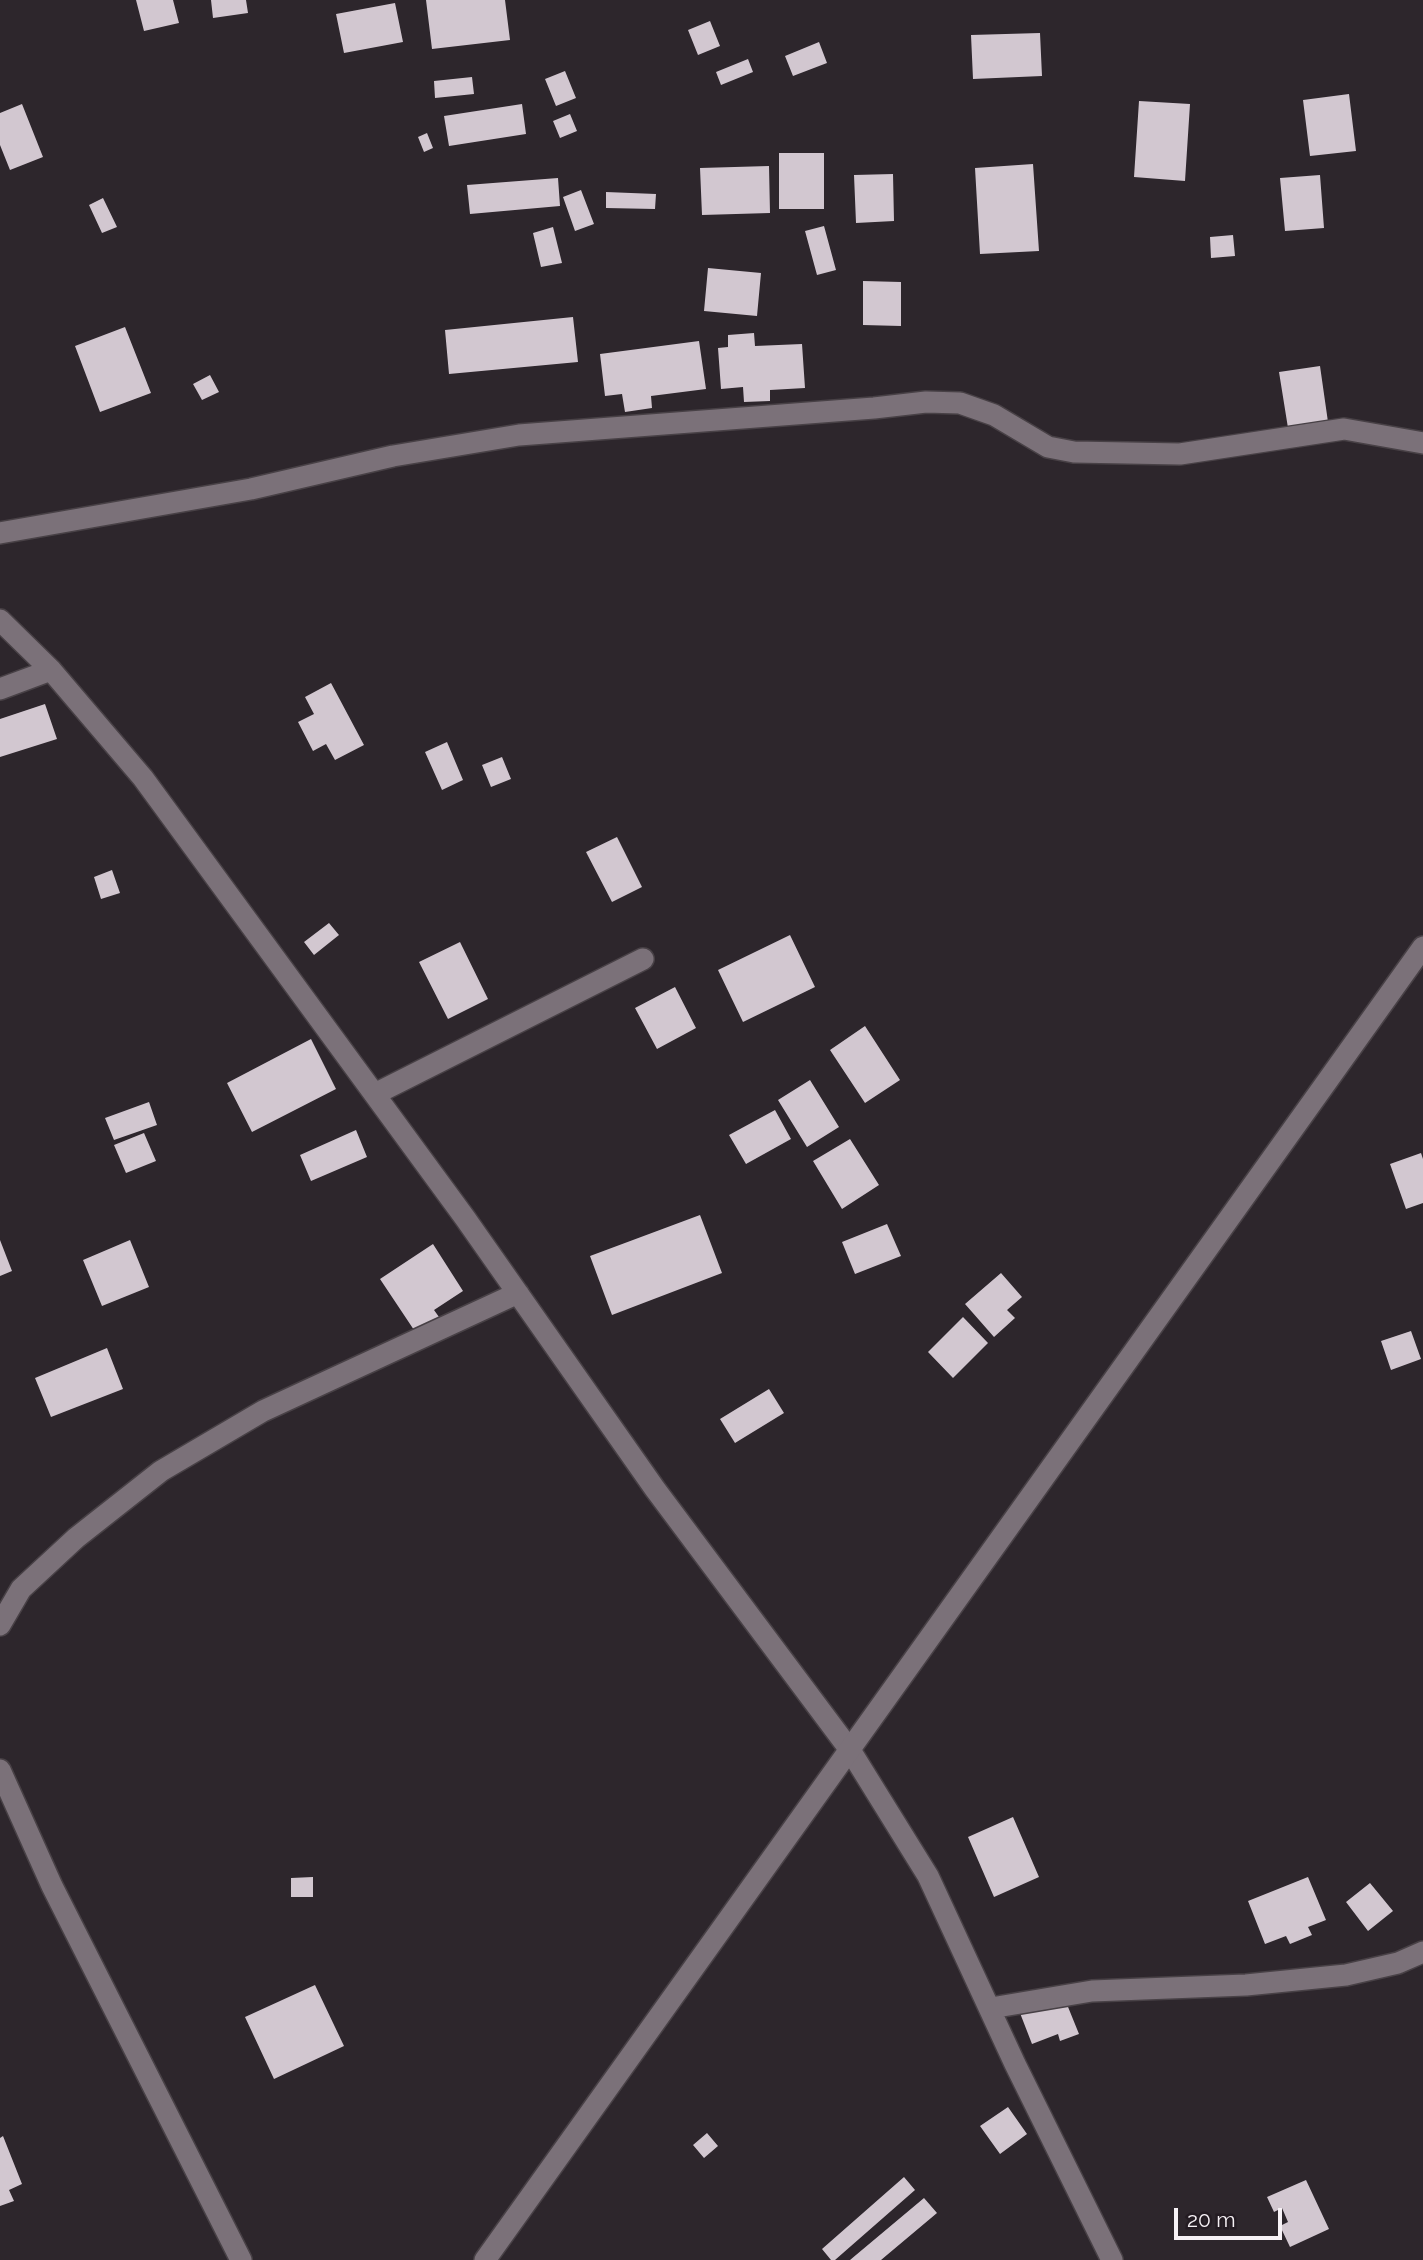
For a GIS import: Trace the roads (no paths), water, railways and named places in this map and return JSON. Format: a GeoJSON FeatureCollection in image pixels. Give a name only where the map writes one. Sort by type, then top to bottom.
{"type":"FeatureCollection","features":[{"type":"Feature","properties":{"kind":"street"},"geometry":{"type":"LineString","coordinates":[[0,533],[251,489],[393,456],[519,435],[926,402],[960,403],[994,415],[1048,447],[1074,452],[1180,454],[1344,429],[1423,443]]}},
{"type":"Feature","properties":{"kind":"street"},"geometry":{"type":"LineString","coordinates":[[0,621],[51,670],[143,778],[375,1094],[655,1489],[849,1750],[929,1876],[1016,2064],[1112,2260]]}},
{"type":"Feature","properties":{"kind":"street"},"geometry":{"type":"LineString","coordinates":[[0,689],[51,670]]}},
{"type":"Feature","properties":{"kind":"street"},"geometry":{"type":"LineString","coordinates":[[485,2260],[1423,947]]}},
{"type":"Feature","properties":{"kind":"street"},"geometry":{"type":"LineString","coordinates":[[375,1094],[643,959]]}},
{"type":"Feature","properties":{"kind":"street"},"geometry":{"type":"LineString","coordinates":[[0,1625],[21,1589],[76,1538],[161,1471],[263,1411],[518,1293]]}},
{"type":"Feature","properties":{"kind":"street"},"geometry":{"type":"LineString","coordinates":[[0,1770],[52,1886],[241,2260]]}},
{"type":"Feature","properties":{"kind":"street"},"geometry":{"type":"LineString","coordinates":[[991,2008],[1092,1992],[1246,1984],[1346,1975],[1398,1963],[1423,1952]]}}]}
